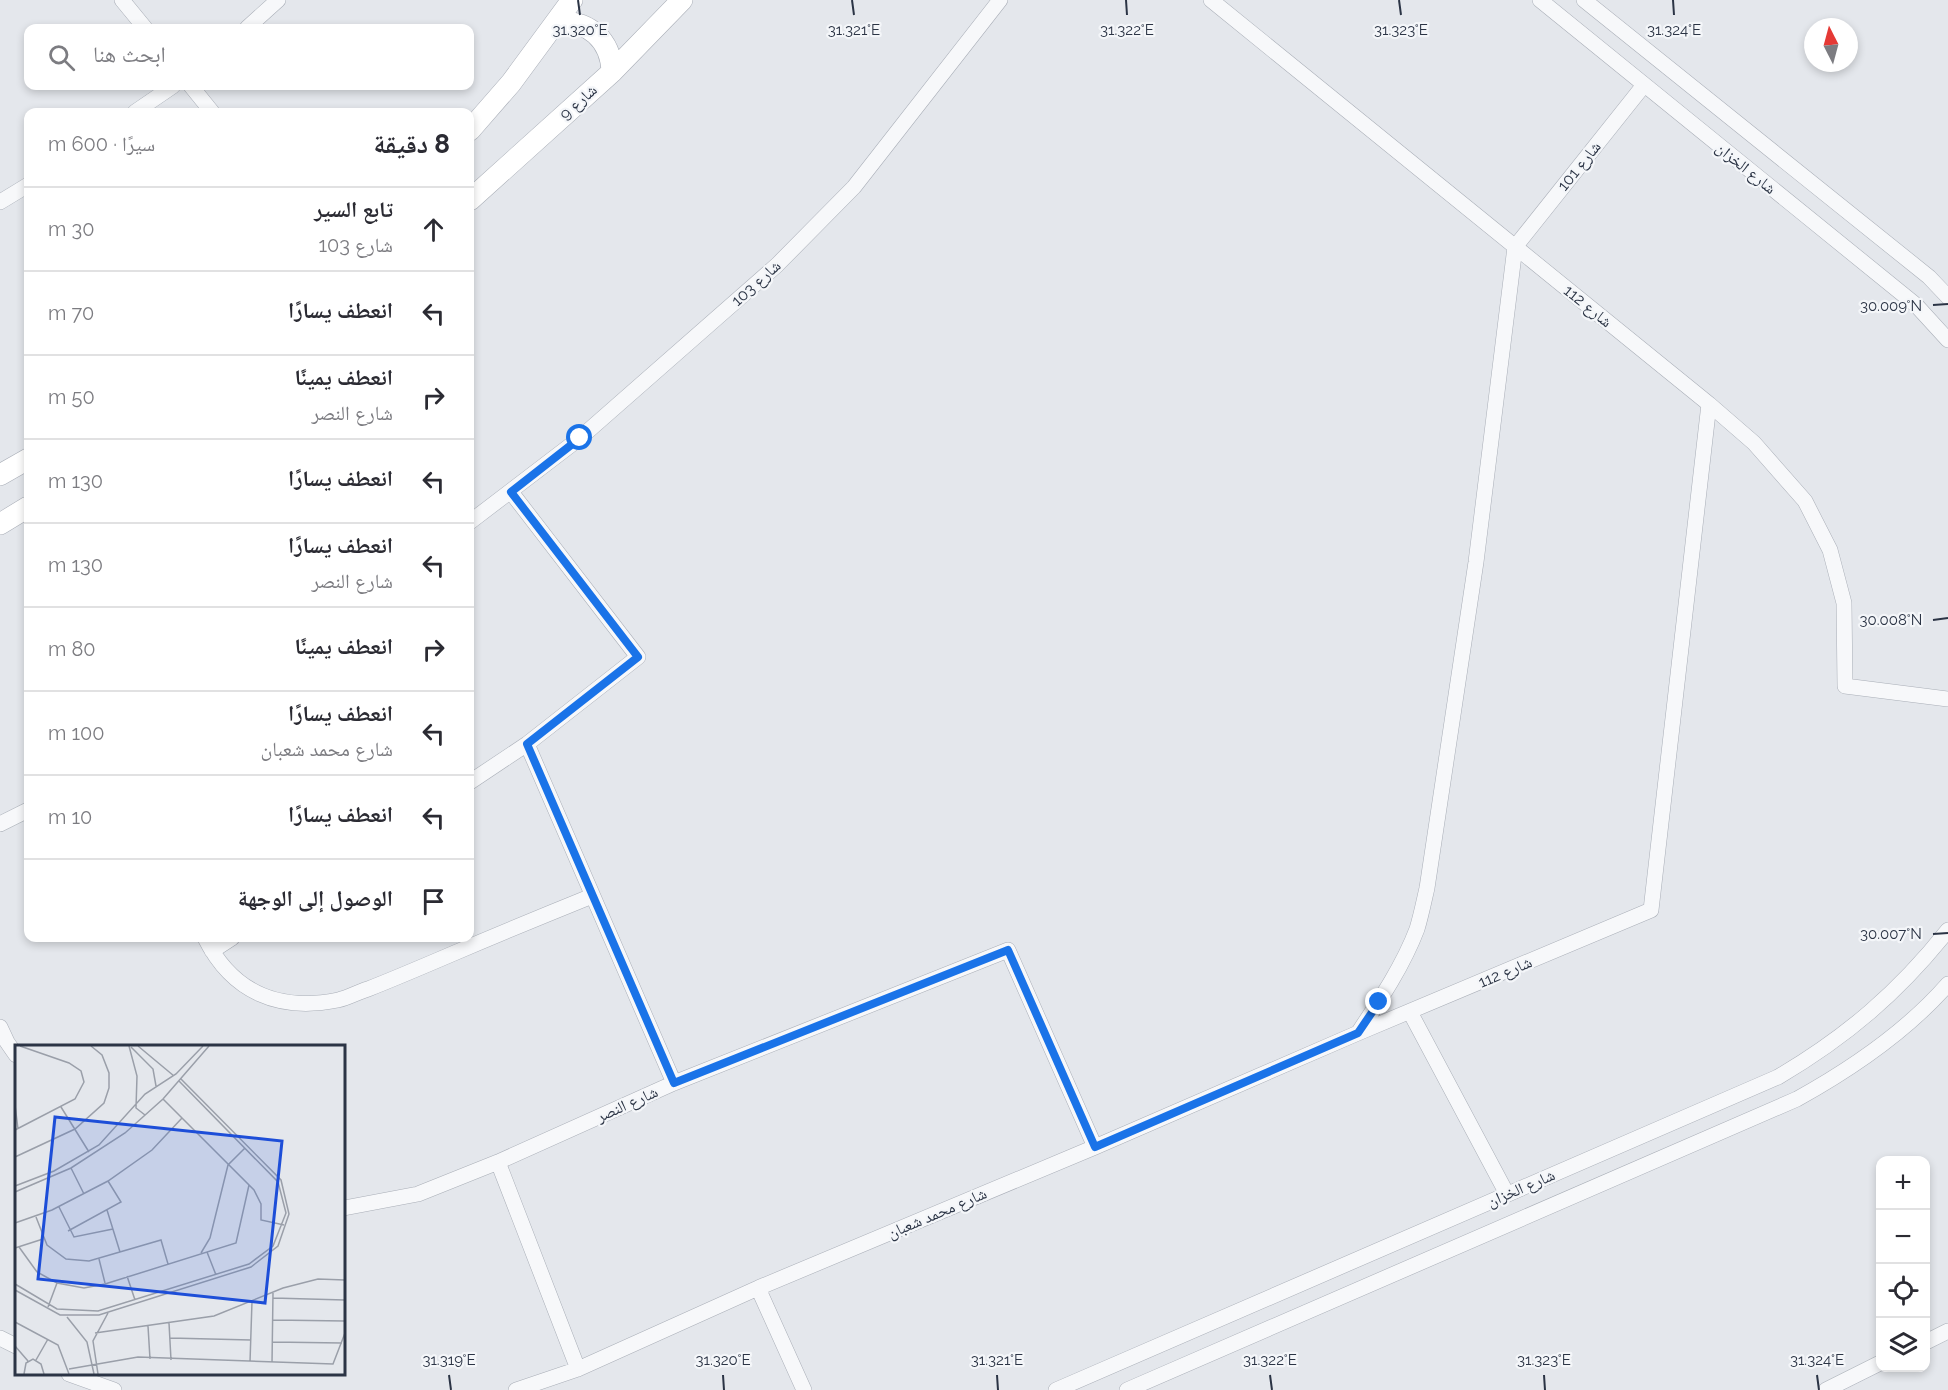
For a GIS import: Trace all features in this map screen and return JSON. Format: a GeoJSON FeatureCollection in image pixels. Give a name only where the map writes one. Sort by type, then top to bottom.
{"type":"FeatureCollection","features":[{"type":"Feature","properties":{"kind":"main road"},"geometry":{"type":"LineString","coordinates":[[474,125],[511,83],[573,0]]}},
{"type":"Feature","properties":{"kind":"main road","name":"شارع 9"},"geometry":{"type":"LineString","coordinates":[[474,196],[612,72],[682,0]]}},
{"type":"Feature","properties":{"kind":"main road"},"geometry":{"type":"LineString","coordinates":[[557,22],[585,26],[600,37],[609,53],[612,72]]}},
{"type":"Feature","properties":{"kind":"main road"},"geometry":{"type":"LineString","coordinates":[[0,476],[24,461]]}},
{"type":"Feature","properties":{"kind":"main road"},"geometry":{"type":"LineString","coordinates":[[0,524],[24,509]]}},
{"type":"Feature","properties":{"kind":"street"},"geometry":{"type":"LineString","coordinates":[[122,0],[142,24]]}},
{"type":"Feature","properties":{"kind":"street"},"geometry":{"type":"LineString","coordinates":[[251,24],[278,0]]}},
{"type":"Feature","properties":{"kind":"street","name":"شارع 103"},"geometry":{"type":"LineString","coordinates":[[474,519],[580,438],[777,265],[854,187],[1000,0]]}},
{"type":"Feature","properties":{"kind":"street","name":"شارع 112"},"geometry":{"type":"LineString","coordinates":[[1211,0],[1754,443],[1805,501],[1830,550],[1844,603],[1845,686],[1948,699]]}},
{"type":"Feature","properties":{"kind":"street","name":"شارع الخزان"},"geometry":{"type":"LineString","coordinates":[[1584,0],[1929,277],[1948,297]]}},
{"type":"Feature","properties":{"kind":"street","name":"شارع الخزان"},"geometry":{"type":"LineString","coordinates":[[1542,1],[1916,305],[1948,340]]}},
{"type":"Feature","properties":{"kind":"street","name":"شارع 101"},"geometry":{"type":"LineString","coordinates":[[1515,247],[1644,85]]}},
{"type":"Feature","properties":{"kind":"street"},"geometry":{"type":"LineString","coordinates":[[141,108],[167,90]]}},
{"type":"Feature","properties":{"kind":"street"},"geometry":{"type":"LineString","coordinates":[[194,90],[209,108]]}},
{"type":"Feature","properties":{"kind":"street"},"geometry":{"type":"LineString","coordinates":[[0,202],[24,187]]}},
{"type":"Feature","properties":{"kind":"street"},"geometry":{"type":"LineString","coordinates":[[1358,1033],[1398,968],[1417,928],[1427,888],[1476,562],[1515,247]]}},
{"type":"Feature","properties":{"kind":"street","name":"شارع 112"},"geometry":{"type":"LineString","coordinates":[[1358,1033],[1651,910],[1709,404]]}},
{"type":"Feature","properties":{"kind":"street"},"geometry":{"type":"LineString","coordinates":[[474,779],[527,744],[638,657],[511,492]]}},
{"type":"Feature","properties":{"kind":"street"},"geometry":{"type":"LineString","coordinates":[[527,744],[674,1083]]}},
{"type":"Feature","properties":{"kind":"street"},"geometry":{"type":"LineString","coordinates":[[0,824],[24,812]]}},
{"type":"Feature","properties":{"kind":"street"},"geometry":{"type":"LineString","coordinates":[[208,944],[226,971],[247,987],[267,997],[290,1003],[339,1000],[592,896]]}},
{"type":"Feature","properties":{"kind":"street","name":"شارع الخزان"},"geometry":{"type":"LineString","coordinates":[[1056,1390],[1778,1077],[1843,1036],[1894,992],[1927,957],[1948,930]]}},
{"type":"Feature","properties":{"kind":"street","name":"شارع النصر"},"geometry":{"type":"LineString","coordinates":[[345,1208],[418,1194],[498,1162],[674,1083],[1008,950],[1095,1147]]}},
{"type":"Feature","properties":{"kind":"street","name":"شارع الخزان"},"geometry":{"type":"LineString","coordinates":[[1128,1390],[1797,1099],[1845,1071],[1890,1038],[1948,984]]}},
{"type":"Feature","properties":{"kind":"street"},"geometry":{"type":"LineString","coordinates":[[1410,1012],[1507,1194]]}},
{"type":"Feature","properties":{"kind":"street"},"geometry":{"type":"LineString","coordinates":[[0,1027],[3,1044],[15,1054]]}},
{"type":"Feature","properties":{"kind":"street","name":"شارع محمد شعبان"},"geometry":{"type":"LineString","coordinates":[[516,1390],[578,1369],[758,1288],[1095,1147],[1358,1033]]}},
{"type":"Feature","properties":{"kind":"street"},"geometry":{"type":"LineString","coordinates":[[498,1162],[578,1369]]}},
{"type":"Feature","properties":{"kind":"street"},"geometry":{"type":"LineString","coordinates":[[758,1288],[804,1390]]}},
{"type":"Feature","properties":{"kind":"street"},"geometry":{"type":"LineString","coordinates":[[1245,1308],[1259,1333]]}},
{"type":"Feature","properties":{"kind":"street"},"geometry":{"type":"LineString","coordinates":[[1930,1340],[1948,1331]]}},
{"type":"Feature","properties":{"kind":"street"},"geometry":{"type":"LineString","coordinates":[[0,1338],[15,1346]]}},
{"type":"Feature","properties":{"kind":"street"},"geometry":{"type":"LineString","coordinates":[[1826,1390],[1842,1385],[1876,1366]]}},
{"type":"Feature","properties":{"kind":"street"},"geometry":{"type":"LineString","coordinates":[[72,1375],[114,1390]]}},
{"type":"Feature","properties":{"kind":"route"},"geometry":{"type":"LineString","coordinates":[[580,438],[511,492],[638,657],[527,744],[674,1083],[1008,950],[1095,1147],[1358,1033],[1379,1002]]}}]}
